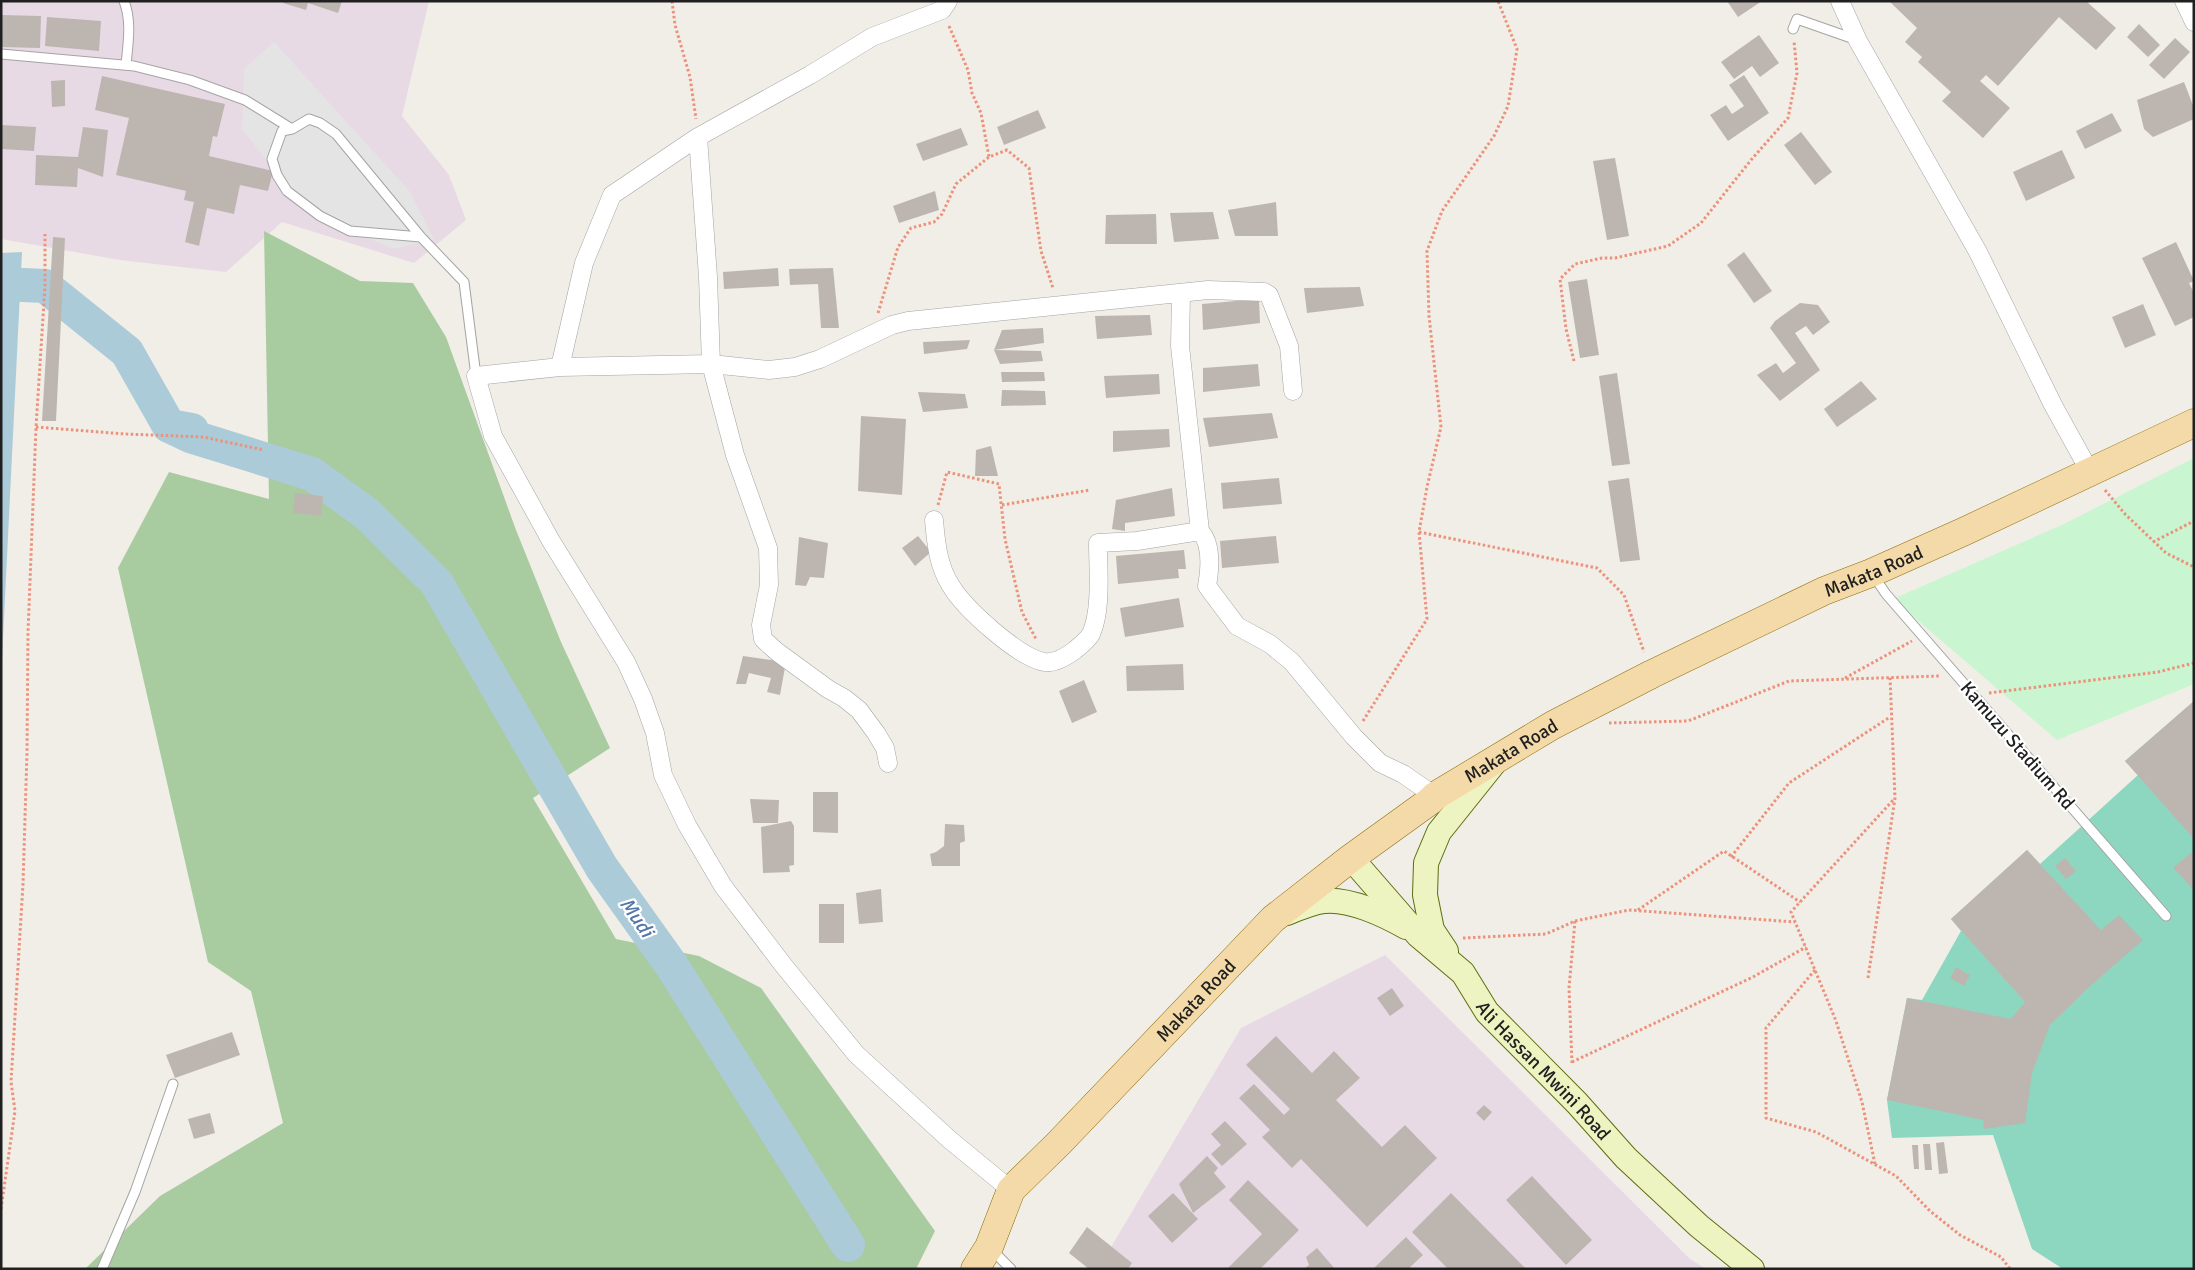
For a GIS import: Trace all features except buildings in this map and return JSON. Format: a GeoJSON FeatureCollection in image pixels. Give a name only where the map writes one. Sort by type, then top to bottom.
{"type":"FeatureCollection","features":[{"type":"Feature","properties":{"kind":"main road","name":"Makata Road"},"geometry":{"type":"LineString","coordinates":[[982,1258],[1011,1190],[1059,1143],[1273,919],[1351,858],[1430,802],[1435,796],[1553,725],[1652,674],[1824,591],[1871,573],[2194,423]]}},
{"type":"Feature","properties":{"kind":"main road"},"geometry":{"type":"LineString","coordinates":[[1273,919],[1307,905],[1327,901],[1354,905],[1368,910],[1392,919],[1427,937],[1432,930],[1425,895],[1426,863],[1439,832],[1498,759]]}},
{"type":"Feature","properties":{"kind":"main road","name":"Ali Hassan Mwini Road"},"geometry":{"type":"LineString","coordinates":[[1351,858],[1463,973],[1488,1012],[1577,1102],[1626,1158],[1699,1226],[1752,1269]]}},
{"type":"Feature","properties":{"kind":"street"},"geometry":{"type":"LineString","coordinates":[[1840,1],[1858,40],[1978,252],[2053,405],[2090,472]]}},
{"type":"Feature","properties":{"kind":"street"},"geometry":{"type":"LineString","coordinates":[[2184,1],[2194,22]]}},
{"type":"Feature","properties":{"kind":"street"},"geometry":{"type":"LineString","coordinates":[[560,367],[584,263],[612,195],[698,137],[810,75],[872,37],[945,6]]}},
{"type":"Feature","properties":{"kind":"street"},"geometry":{"type":"LineString","coordinates":[[698,137],[712,364],[735,454],[768,548],[769,586],[760,625],[763,639],[776,651],[859,710],[885,748],[888,763]]}},
{"type":"Feature","properties":{"kind":"street"},"geometry":{"type":"LineString","coordinates":[[1011,1190],[950,1140],[856,1054],[784,966],[723,886],[687,825],[663,775],[655,733],[643,699],[626,662],[551,541],[493,436],[476,376],[560,367],[712,364],[769,370],[796,367],[820,359],[892,325],[908,320],[1208,290],[1264,292],[1269,295],[1289,346],[1293,391]]}},
{"type":"Feature","properties":{"kind":"street"},"geometry":{"type":"LineString","coordinates":[[1181,293],[1180,346],[1200,531],[1206,537],[1210,568],[1207,586],[1237,626],[1270,644],[1292,662],[1354,737],[1380,763],[1404,774],[1435,796]]}},
{"type":"Feature","properties":{"kind":"street"},"geometry":{"type":"LineString","coordinates":[[934,520],[937,554],[950,585],[966,605],[990,627],[1025,655],[1046,662],[1062,659],[1091,634],[1099,597],[1098,543],[1137,541],[1200,531]]}},
{"type":"Feature","properties":{"kind":"lane"},"geometry":{"type":"LineString","coordinates":[[124,1],[130,32],[126,65]]}},
{"type":"Feature","properties":{"kind":"lane"},"geometry":{"type":"LineString","coordinates":[[1793,29],[1797,19],[1858,40]]}},
{"type":"Feature","properties":{"kind":"lane"},"geometry":{"type":"LineString","coordinates":[[1,54],[126,65],[190,80],[245,100],[292,129]]}},
{"type":"Feature","properties":{"kind":"lane"},"geometry":{"type":"LineString","coordinates":[[421,237],[350,231],[320,216],[287,191],[277,175],[272,158],[282,131],[292,129],[309,119],[320,123],[336,134],[421,237],[464,282],[476,376]]}},
{"type":"Feature","properties":{"kind":"lane","name":"Kamuzu Stadium Rd"},"geometry":{"type":"LineString","coordinates":[[1871,573],[1886,594],[2166,916]]}},
{"type":"Feature","properties":{"kind":"lane"},"geometry":{"type":"LineString","coordinates":[[102,1269],[135,1192],[173,1084]]}},
{"type":"Feature","properties":{"kind":"lane"},"geometry":{"type":"LineString","coordinates":[[982,1258],[1011,1269]]}},
{"type":"Feature","properties":{"kind":"path"},"geometry":{"type":"LineString","coordinates":[[672,1],[675,25],[690,77],[698,137]]}},
{"type":"Feature","properties":{"kind":"path"},"geometry":{"type":"LineString","coordinates":[[1354,737],[1427,619],[1419,532],[1441,427],[1429,316],[1427,250],[1442,211],[1494,136],[1508,106],[1517,49],[1498,1]]}},
{"type":"Feature","properties":{"kind":"path"},"geometry":{"type":"LineString","coordinates":[[945,6],[968,70],[972,93],[981,114],[989,157]]}},
{"type":"Feature","properties":{"kind":"path"},"geometry":{"type":"LineString","coordinates":[[1574,361],[1566,329],[1560,279],[1575,264],[1668,246],[1701,223],[1750,160],[1788,118],[1797,73],[1793,29]]}},
{"type":"Feature","properties":{"kind":"path"},"geometry":{"type":"LineString","coordinates":[[872,335],[898,247],[911,228],[934,222],[942,214],[956,184],[989,157],[1007,150],[1029,168],[1041,252],[1059,305]]}},
{"type":"Feature","properties":{"kind":"path"},"geometry":{"type":"LineString","coordinates":[[1,1209],[15,1111],[12,1082],[23,875],[28,633],[36,426],[45,286],[45,234]]}},
{"type":"Feature","properties":{"kind":"path"},"geometry":{"type":"LineString","coordinates":[[36,426],[125,434],[203,437],[264,450]]}},
{"type":"Feature","properties":{"kind":"path"},"geometry":{"type":"LineString","coordinates":[[934,520],[946,472],[999,484],[1005,538],[1022,612],[1046,662]]}},
{"type":"Feature","properties":{"kind":"path"},"geometry":{"type":"LineString","coordinates":[[2090,472],[2125,514],[2153,542],[2166,553],[2194,567]]}},
{"type":"Feature","properties":{"kind":"path"},"geometry":{"type":"LineString","coordinates":[[1002,505],[1090,490]]}},
{"type":"Feature","properties":{"kind":"path"},"geometry":{"type":"LineString","coordinates":[[2153,542],[2194,521]]}},
{"type":"Feature","properties":{"kind":"path"},"geometry":{"type":"LineString","coordinates":[[1419,532],[1597,568],[1624,595],[1652,674]]}},
{"type":"Feature","properties":{"kind":"path"},"geometry":{"type":"LineString","coordinates":[[1844,678],[1923,635]]}},
{"type":"Feature","properties":{"kind":"path"},"geometry":{"type":"LineString","coordinates":[[1974,695],[2158,672],[2194,663]]}},
{"type":"Feature","properties":{"kind":"path"},"geometry":{"type":"LineString","coordinates":[[1602,724],[1688,721],[1789,680],[1958,675]]}},
{"type":"Feature","properties":{"kind":"path"},"geometry":{"type":"LineString","coordinates":[[1868,978],[1895,798],[1890,716],[1890,677]]}},
{"type":"Feature","properties":{"kind":"path"},"geometry":{"type":"LineString","coordinates":[[1732,857],[1789,782],[1890,716]]}},
{"type":"Feature","properties":{"kind":"path"},"geometry":{"type":"LineString","coordinates":[[1875,1164],[1862,1102],[1836,1021],[1791,912],[1895,798]]}},
{"type":"Feature","properties":{"kind":"path"},"geometry":{"type":"LineString","coordinates":[[1637,910],[1724,851],[1800,902]]}},
{"type":"Feature","properties":{"kind":"path"},"geometry":{"type":"LineString","coordinates":[[1427,937],[1546,934],[1575,921],[1629,910],[1795,922]]}},
{"type":"Feature","properties":{"kind":"path"},"geometry":{"type":"LineString","coordinates":[[1575,921],[1569,988],[1572,1062],[1577,1102]]}},
{"type":"Feature","properties":{"kind":"path"},"geometry":{"type":"LineString","coordinates":[[1572,1062],[1753,977],[1806,947]]}},
{"type":"Feature","properties":{"kind":"path"},"geometry":{"type":"LineString","coordinates":[[1815,970],[1766,1028],[1766,1118],[1816,1132],[1896,1176],[1930,1211],[1960,1235],[2001,1257],[2010,1269]]}},
{"type":"Feature","properties":{"kind":"shaded area"},"geometry":{"type":"Polygon","coordinates":[[[1,1],[429,1],[402,116],[449,175],[466,220],[414,263],[282,222],[226,272],[120,260],[1,239],[1,1]]]}},
{"type":"Feature","properties":{"kind":"shaded area"},"geometry":{"type":"Polygon","coordinates":[[[274,42],[410,192],[434,239],[394,249],[313,215],[280,177],[242,129],[244,69],[274,42]]]}},
{"type":"Feature","properties":{"kind":"shaded area"},"geometry":{"type":"Polygon","coordinates":[[[1385,955],[1690,1259],[1706,1269],[1098,1269],[1241,1028],[1385,955]]]}},
{"type":"Feature","properties":{"kind":"green space"},"geometry":{"type":"Polygon","coordinates":[[[264,231],[360,281],[413,283],[446,337],[516,530],[561,642],[610,748],[533,798],[616,939],[699,956],[761,988],[935,1231],[916,1269],[85,1269],[160,1196],[283,1123],[251,991],[208,962],[118,568],[169,472],[269,499],[264,231]]]}},
{"type":"Feature","properties":{"kind":"green space"},"geometry":{"type":"Polygon","coordinates":[[[2194,458],[2194,684],[2057,740],[1893,599],[2064,524],[2194,458]]]}},
{"type":"Feature","properties":{"kind":"green space"},"geometry":{"type":"Polygon","coordinates":[[[2194,701],[2194,1269],[2063,1269],[2032,1249],[1993,1135],[1892,1138],[1887,1100],[1907,998],[1922,1000],[1961,931],[1951,919],[2027,850],[2040,864],[2138,775],[2125,761],[2194,701]]]}},
{"type":"Feature","properties":{"kind":"water"},"geometry":{"type":"Polygon","coordinates":[[[22,252],[1,679],[1,253],[22,252]]]}},
{"type":"Feature","properties":{"kind":"waterway"},"geometry":{"type":"LineString","coordinates":[[1,284],[45,286],[127,352],[169,426],[192,430]]}},
{"type":"Feature","properties":{"kind":"waterway","name":"Mudi"},"geometry":{"type":"LineString","coordinates":[[169,426],[190,436],[312,474],[367,514],[436,582],[602,868],[672,966],[848,1245]]}}]}
